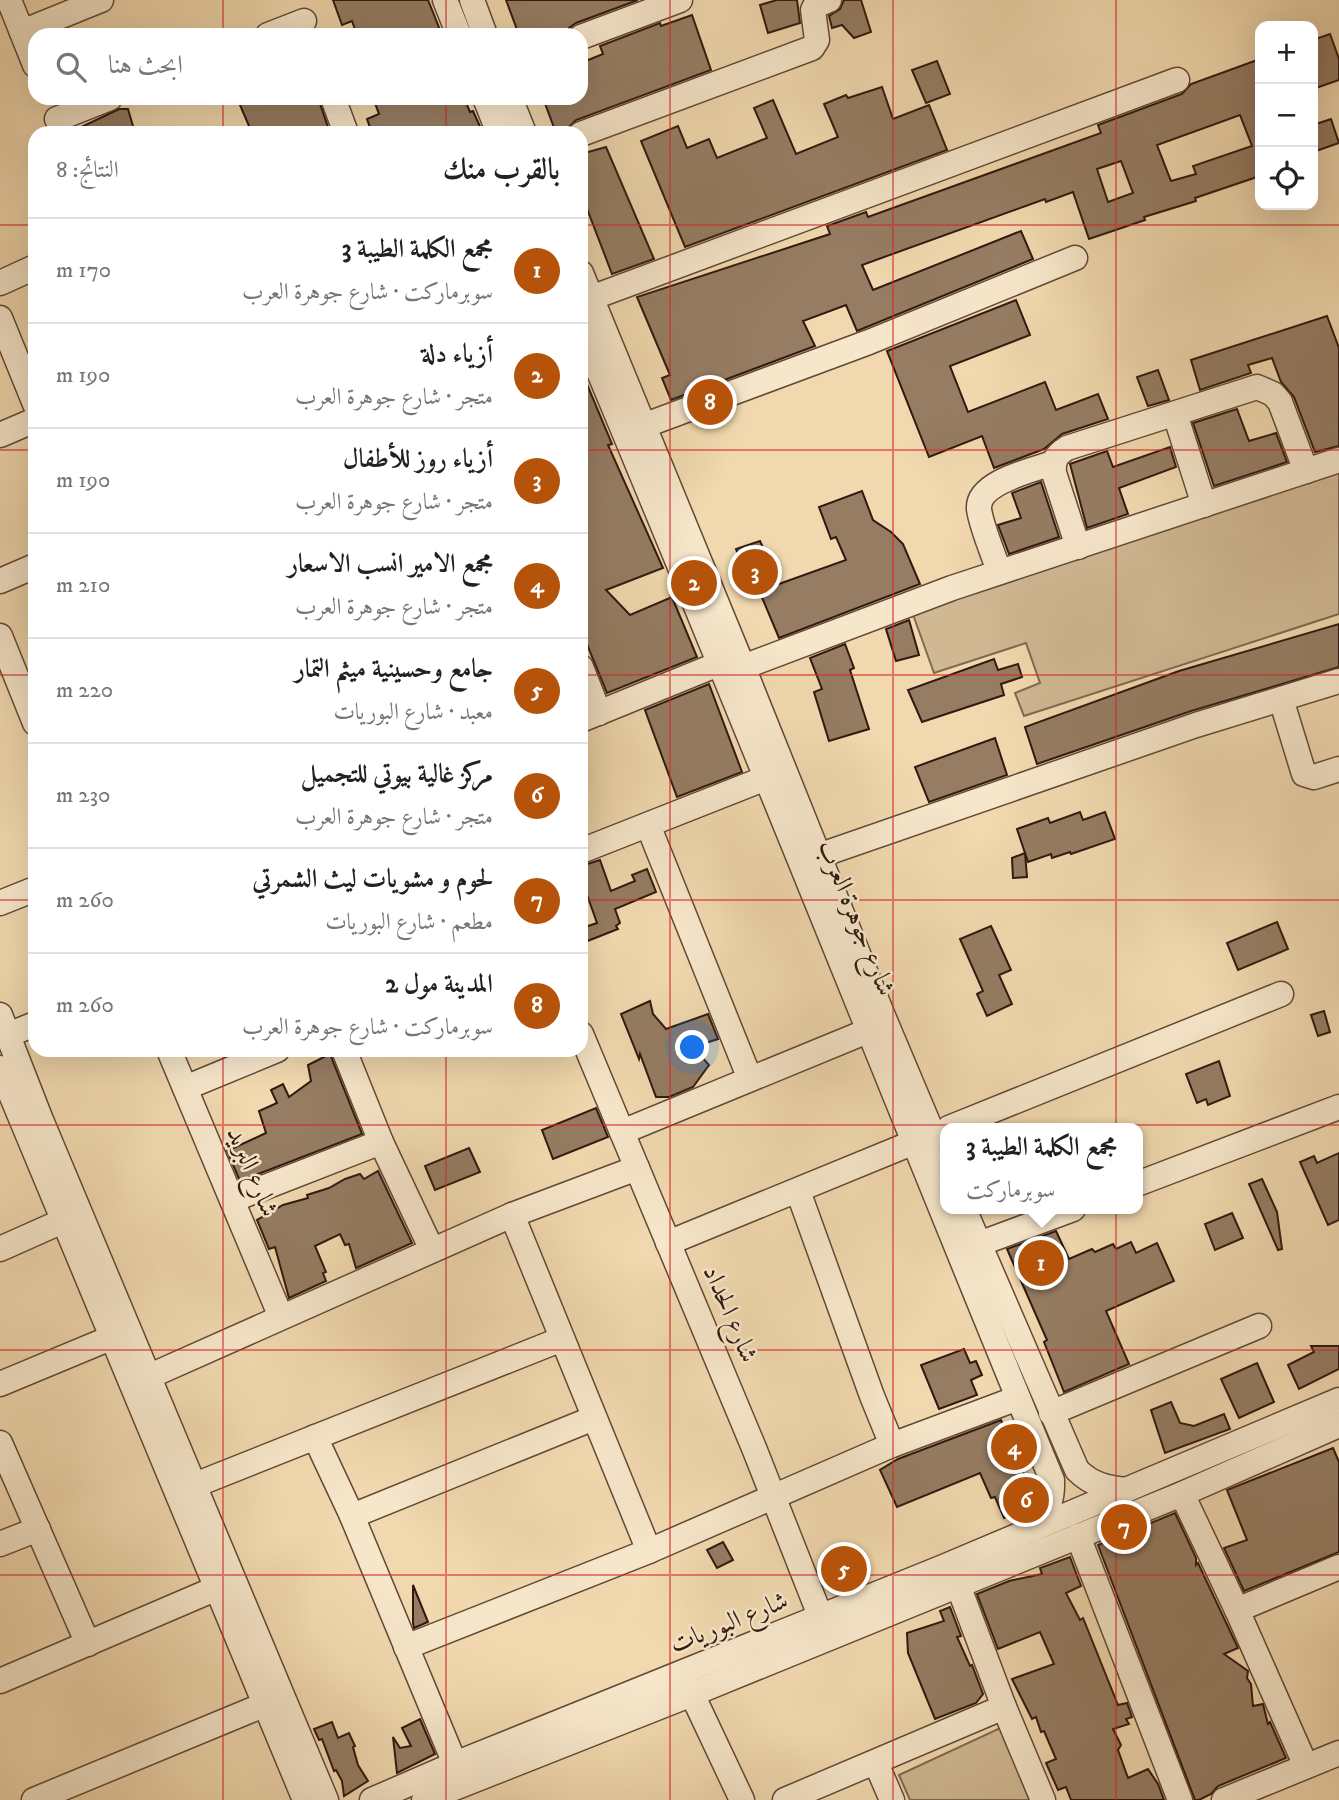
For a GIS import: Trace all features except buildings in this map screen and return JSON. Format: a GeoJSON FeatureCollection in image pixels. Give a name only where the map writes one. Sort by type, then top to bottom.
{"type":"FeatureCollection","features":[{"type":"Feature","properties":{"kind":"street"},"geometry":{"type":"LineString","coordinates":[[9,0],[28,47]]}},
{"type":"Feature","properties":{"kind":"street"},"geometry":{"type":"LineString","coordinates":[[32,28],[101,0]]}},
{"type":"Feature","properties":{"kind":"street"},"geometry":{"type":"LineString","coordinates":[[445,0],[456,28]]}},
{"type":"Feature","properties":{"kind":"street"},"geometry":{"type":"LineString","coordinates":[[472,0],[482,28]]}},
{"type":"Feature","properties":{"kind":"street"},"geometry":{"type":"LineString","coordinates":[[588,34],[680,0]]}},
{"type":"Feature","properties":{"kind":"street"},"geometry":{"type":"LineString","coordinates":[[588,131],[812,48],[817,40],[813,10],[829,0]]}},
{"type":"Feature","properties":{"kind":"street"},"geometry":{"type":"LineString","coordinates":[[283,28],[303,19]]}},
{"type":"Feature","properties":{"kind":"street"},"geometry":{"type":"LineString","coordinates":[[22,32],[28,30]]}},
{"type":"Feature","properties":{"kind":"street"},"geometry":{"type":"LineString","coordinates":[[591,298],[1177,80]]}},
{"type":"Feature","properties":{"kind":"street"},"geometry":{"type":"LineString","coordinates":[[56,117],[90,105]]}},
{"type":"Feature","properties":{"kind":"street"},"geometry":{"type":"LineString","coordinates":[[336,105],[343,126]]}},
{"type":"Feature","properties":{"kind":"street"},"geometry":{"type":"LineString","coordinates":[[488,105],[496,126]]}},
{"type":"Feature","properties":{"kind":"street"},"geometry":{"type":"LineString","coordinates":[[513,105],[521,126]]}},
{"type":"Feature","properties":{"kind":"street"},"geometry":{"type":"LineString","coordinates":[[643,426],[963,305],[1075,258]]}},
{"type":"Feature","properties":{"kind":"street"},"geometry":{"type":"LineString","coordinates":[[0,283],[28,270]]}},
{"type":"Feature","properties":{"kind":"street","name":"شارع جوهرة العرب"},"geometry":{"type":"LineString","coordinates":[[588,290],[643,426],[732,665],[766,778],[870,1030],[935,1134]]}},
{"type":"Feature","properties":{"kind":"street"},"geometry":{"type":"LineString","coordinates":[[0,317],[28,387]]}},
{"type":"Feature","properties":{"kind":"street","name":"شارع جوهرة العرب"},"geometry":{"type":"LineString","coordinates":[[588,349],[818,856],[935,1134]]}},
{"type":"Feature","properties":{"kind":"street"},"geometry":{"type":"LineString","coordinates":[[1078,547],[1054,473],[1053,463],[1058,454],[1067,448],[1257,387],[1264,389],[1280,402],[1306,471]]}},
{"type":"Feature","properties":{"kind":"street"},"geometry":{"type":"LineString","coordinates":[[1175,414],[1203,505]]}},
{"type":"Feature","properties":{"kind":"street"},"geometry":{"type":"LineString","coordinates":[[0,435],[28,423]]}},
{"type":"Feature","properties":{"kind":"street"},"geometry":{"type":"LineString","coordinates":[[590,716],[999,572],[1339,460]]}},
{"type":"Feature","properties":{"kind":"street"},"geometry":{"type":"LineString","coordinates":[[999,572],[979,508],[982,494],[994,485],[1053,463]]}},
{"type":"Feature","properties":{"kind":"street"},"geometry":{"type":"LineString","coordinates":[[0,581],[28,569]]}},
{"type":"Feature","properties":{"kind":"street"},"geometry":{"type":"LineString","coordinates":[[0,636],[28,700]]}},
{"type":"Feature","properties":{"kind":"street"},"geometry":{"type":"LineString","coordinates":[[818,856],[1196,725],[1339,681]]}},
{"type":"Feature","properties":{"kind":"street"},"geometry":{"type":"LineString","coordinates":[[1282,699],[1304,774],[1314,777],[1339,769]]}},
{"type":"Feature","properties":{"kind":"street"},"geometry":{"type":"LineString","coordinates":[[588,848],[766,778]]}},
{"type":"Feature","properties":{"kind":"street"},"geometry":{"type":"LineString","coordinates":[[649,825],[750,1079]]}},
{"type":"Feature","properties":{"kind":"street"},"geometry":{"type":"LineString","coordinates":[[0,903],[28,892]]}},
{"type":"Feature","properties":{"kind":"street"},"geometry":{"type":"LineString","coordinates":[[962,1123],[1280,994]]}},
{"type":"Feature","properties":{"kind":"street"},"geometry":{"type":"LineString","coordinates":[[28,1024],[4,1025],[32,1124]]}},
{"type":"Feature","properties":{"kind":"street"},"geometry":{"type":"LineString","coordinates":[[622,1132],[870,1030]]}},
{"type":"Feature","properties":{"kind":"street","name":"شارع الحداد"},"geometry":{"type":"LineString","coordinates":[[588,1051],[774,1498],[821,1618]]}},
{"type":"Feature","properties":{"kind":"street","name":"شارع البريد"},"geometry":{"type":"LineString","coordinates":[[172,1057],[281,1317]]}},
{"type":"Feature","properties":{"kind":"street"},"geometry":{"type":"LineString","coordinates":[[185,1088],[260,1057]]}},
{"type":"Feature","properties":{"kind":"street"},"geometry":{"type":"LineString","coordinates":[[347,1057],[382,1142],[432,1250]]}},
{"type":"Feature","properties":{"kind":"street"},"geometry":{"type":"LineString","coordinates":[[0,1068],[32,1124],[150,1376],[326,1800]]}},
{"type":"Feature","properties":{"kind":"street"},"geometry":{"type":"LineString","coordinates":[[1143,1182],[1339,1107]]}},
{"type":"Feature","properties":{"kind":"street"},"geometry":{"type":"LineString","coordinates":[[668,1243],[935,1134]]}},
{"type":"Feature","properties":{"kind":"street"},"geometry":{"type":"LineString","coordinates":[[232,1200],[382,1142]]}},
{"type":"Feature","properties":{"kind":"street"},"geometry":{"type":"LineString","coordinates":[[51,1168],[65,1220],[305,1800]]}},
{"type":"Feature","properties":{"kind":"street"},"geometry":{"type":"LineString","coordinates":[[150,1376],[512,1215],[636,1168]]}},
{"type":"Feature","properties":{"kind":"street"},"geometry":{"type":"LineString","coordinates":[[799,1191],[892,1445]]}},
{"type":"Feature","properties":{"kind":"street","name":"شارع جوهرة العرب"},"geometry":{"type":"LineString","coordinates":[[960,1214],[1018,1398],[1052,1480],[1053,1494],[1049,1509],[1034,1529]]}},
{"type":"Feature","properties":{"kind":"street"},"geometry":{"type":"LineString","coordinates":[[966,1214],[1077,1470],[1098,1485],[1128,1490]]}},
{"type":"Feature","properties":{"kind":"street"},"geometry":{"type":"LineString","coordinates":[[979,1244],[1060,1214]]}},
{"type":"Feature","properties":{"kind":"street"},"geometry":{"type":"LineString","coordinates":[[512,1215],[649,1551]]}},
{"type":"Feature","properties":{"kind":"street"},"geometry":{"type":"LineString","coordinates":[[0,1249],[65,1220]]}},
{"type":"Feature","properties":{"kind":"street"},"geometry":{"type":"LineString","coordinates":[[1051,1413],[1259,1326]]}},
{"type":"Feature","properties":{"kind":"street"},"geometry":{"type":"LineString","coordinates":[[0,1384],[113,1337]]}},
{"type":"Feature","properties":{"kind":"street"},"geometry":{"type":"LineString","coordinates":[[195,1485],[562,1339]]}},
{"type":"Feature","properties":{"kind":"street"},"geometry":{"type":"LineString","coordinates":[[406,1647],[649,1551],[892,1445],[1018,1398]]}},
{"type":"Feature","properties":{"kind":"street"},"geometry":{"type":"LineString","coordinates":[[1339,1400],[1339,1408]]}},
{"type":"Feature","properties":{"kind":"street","name":"شارع البوريات"},"geometry":{"type":"LineString","coordinates":[[372,1800],[455,1764],[646,1700],[958,1585],[1182,1494],[1298,1430],[1339,1400]]}},
{"type":"Feature","properties":{"kind":"street"},"geometry":{"type":"LineString","coordinates":[[352,1516],[594,1419]]}},
{"type":"Feature","properties":{"kind":"street","name":"شارع البوريات"},"geometry":{"type":"LineString","coordinates":[[687,1684],[821,1618],[1128,1490],[1298,1430],[1339,1425]]}},
{"type":"Feature","properties":{"kind":"street"},"geometry":{"type":"LineString","coordinates":[[316,1437],[352,1516],[455,1764]]}},
{"type":"Feature","properties":{"kind":"street"},"geometry":{"type":"LineString","coordinates":[[0,1443],[88,1644]]}},
{"type":"Feature","properties":{"kind":"street"},"geometry":{"type":"LineString","coordinates":[[1182,1494],[1306,1766]]}},
{"type":"Feature","properties":{"kind":"street"},"geometry":{"type":"LineString","coordinates":[[0,1544],[37,1529]]}},
{"type":"Feature","properties":{"kind":"street"},"geometry":{"type":"LineString","coordinates":[[1078,1535],[1180,1800]]}},
{"type":"Feature","properties":{"kind":"street"},"geometry":{"type":"LineString","coordinates":[[1237,1610],[1339,1567]]}},
{"type":"Feature","properties":{"kind":"street"},"geometry":{"type":"LineString","coordinates":[[958,1585],[1043,1800]]}},
{"type":"Feature","properties":{"kind":"street"},"geometry":{"type":"LineString","coordinates":[[0,1681],[217,1588]]}},
{"type":"Feature","properties":{"kind":"street"},"geometry":{"type":"LineString","coordinates":[[687,1684],[742,1800]]}},
{"type":"Feature","properties":{"kind":"street","name":"شارع البوريات"},"geometry":{"type":"LineString","coordinates":[[431,1799],[646,1700]]}},
{"type":"Feature","properties":{"kind":"street"},"geometry":{"type":"LineString","coordinates":[[34,1800],[266,1704]]}},
{"type":"Feature","properties":{"kind":"street"},"geometry":{"type":"LineString","coordinates":[[785,1800],[1004,1707]]}},
{"type":"Feature","properties":{"kind":"street"},"geometry":{"type":"LineString","coordinates":[[1224,1800],[1339,1753]]}},
{"type":"Feature","properties":{"kind":"street"},"geometry":{"type":"LineString","coordinates":[[876,1763],[892,1800]]}},
{"type":"Feature","properties":{"kind":"shaded area"},"geometry":{"type":"Polygon","coordinates":[[[1339,467],[1339,614],[1024,716],[1015,693],[1040,683],[1026,643],[934,673],[911,609],[1339,467]]]}},
{"type":"Feature","properties":{"kind":"shaded area"},"geometry":{"type":"Polygon","coordinates":[[[1011,1723],[1042,1800],[910,1800],[899,1775],[1011,1723]]]}},
{"type":"Feature","properties":{"kind":"place","name":"المدينة مول 2"},"geometry":{"type":"Point","coordinates":[710,402]}},
{"type":"Feature","properties":{"kind":"place","name":"أزياء روز للأطفال"},"geometry":{"type":"Point","coordinates":[755,572]}},
{"type":"Feature","properties":{"kind":"place","name":"أزياء دلة"},"geometry":{"type":"Point","coordinates":[694,583]}},
{"type":"Feature","properties":{"kind":"place","name":"مجمع الكلمة الطيبة 3"},"geometry":{"type":"Point","coordinates":[1041,1263]}},
{"type":"Feature","properties":{"kind":"place","name":"مجمع الامير انسب الاسعار"},"geometry":{"type":"Point","coordinates":[1014,1447]}},
{"type":"Feature","properties":{"kind":"place","name":"مركز غالية بيوتي للتجميل"},"geometry":{"type":"Point","coordinates":[1026,1500]}},
{"type":"Feature","properties":{"kind":"place","name":"لحوم و مشويات ليث الشمرتي"},"geometry":{"type":"Point","coordinates":[1124,1527]}},
{"type":"Feature","properties":{"kind":"place","name":"جامع وحسينية ميثم التمار"},"geometry":{"type":"Point","coordinates":[844,1569]}}]}
